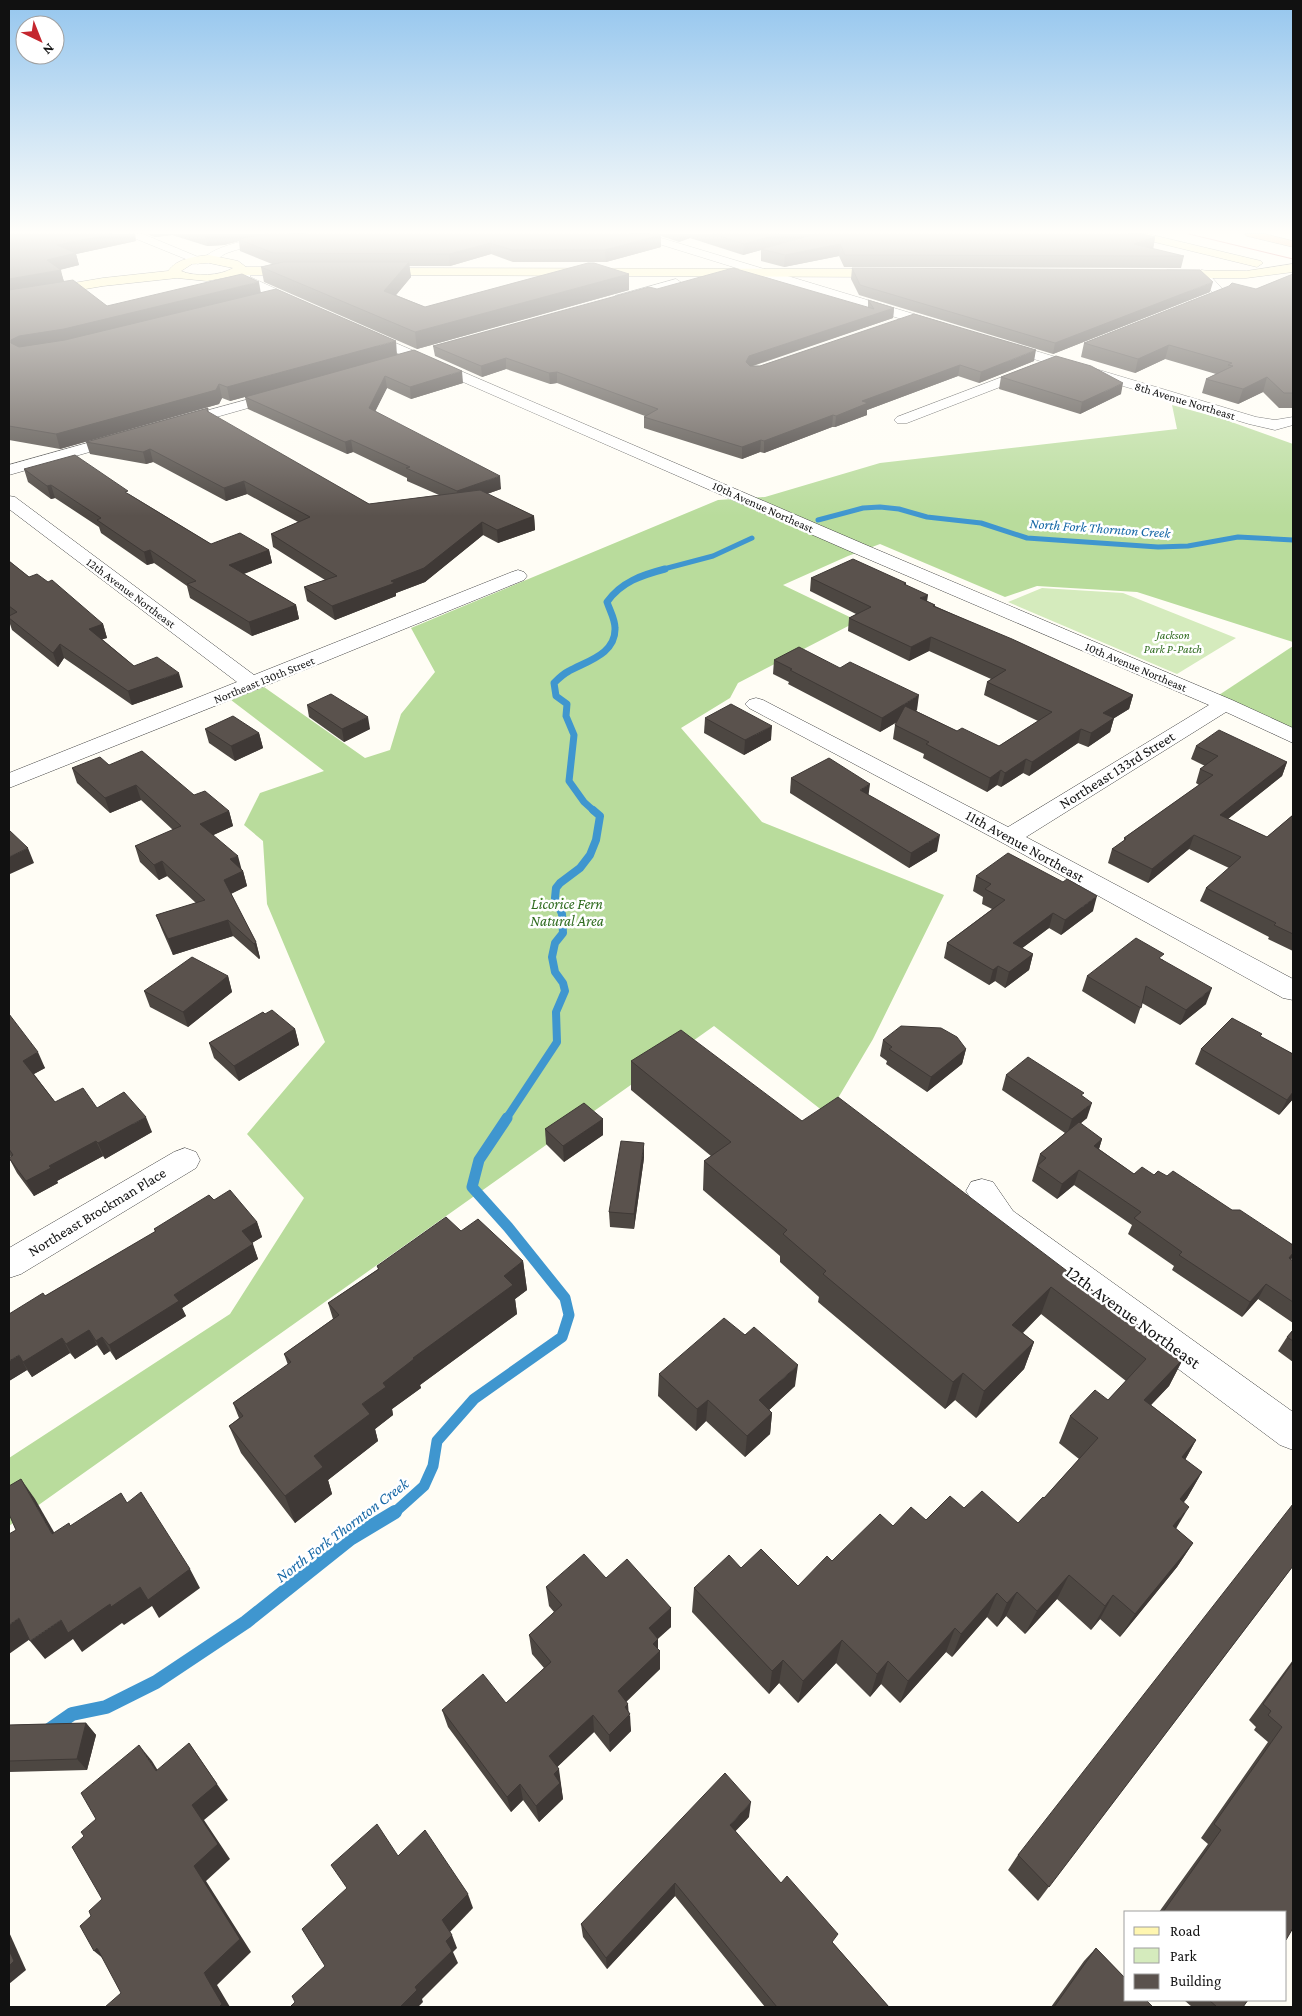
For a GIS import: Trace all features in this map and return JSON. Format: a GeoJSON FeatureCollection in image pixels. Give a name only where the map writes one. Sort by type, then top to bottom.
{"type":"FeatureCollection","features":[{"type":"Feature","properties":{"kind":"street","name":"10th Avenue Northeast"},"geometry":{"type":"LineString","coordinates":[[354,328],[860,550],[1225,704],[1293,736]]}},
{"type":"Feature","properties":{"kind":"street"},"geometry":{"type":"LineString","coordinates":[[946,328],[956,331]]}},
{"type":"Feature","properties":{"kind":"street","name":"8th Avenue Northeast"},"geometry":{"type":"LineString","coordinates":[[983,339],[1223,412],[1275,425],[1293,421]]}},
{"type":"Feature","properties":{"kind":"street"},"geometry":{"type":"LineString","coordinates":[[398,362],[435,351]]}},
{"type":"Feature","properties":{"kind":"street"},"geometry":{"type":"LineString","coordinates":[[902,420],[1074,353]]}},
{"type":"Feature","properties":{"kind":"street"},"geometry":{"type":"LineString","coordinates":[[160,428],[293,391]]}},
{"type":"Feature","properties":{"kind":"street"},"geometry":{"type":"LineString","coordinates":[[9,470],[132,436]]}},
{"type":"Feature","properties":{"kind":"street","name":"12th Avenue Northeast"},"geometry":{"type":"LineString","coordinates":[[9,501],[253,684]]}},
{"type":"Feature","properties":{"kind":"street","name":"Northeast 130th Street"},"geometry":{"type":"LineString","coordinates":[[9,781],[518,576]]}},
{"type":"Feature","properties":{"kind":"street","name":"11th Avenue Northeast"},"geometry":{"type":"LineString","coordinates":[[756,704],[1009,837],[1293,991]]}},
{"type":"Feature","properties":{"kind":"street","name":"Northeast 133rd Street"},"geometry":{"type":"LineString","coordinates":[[1009,837],[1225,704]]}},
{"type":"Feature","properties":{"kind":"street","name":"Northeast Brockman Place"},"geometry":{"type":"LineString","coordinates":[[12,1255],[185,1160]]}},
{"type":"Feature","properties":{"kind":"street","name":"12th Avenue Northeast"},"geometry":{"type":"LineString","coordinates":[[982,1191],[1002,1220],[1293,1433]]}},
{"type":"Feature","properties":{"kind":"green space","name":"Licorice Fern Natural Area"},"geometry":{"type":"Polygon","coordinates":[[[1172,405],[1223,419],[1293,444],[1293,642],[1137,592],[1037,586],[1005,597],[880,544],[783,585],[858,621],[738,683],[730,698],[681,728],[762,822],[944,895],[873,1039],[828,1115],[714,1026],[9,1526],[9,1458],[230,1314],[304,1198],[247,1134],[325,1042],[267,904],[263,841],[244,825],[260,793],[324,771],[231,700],[264,687],[365,758],[390,750],[401,714],[435,672],[411,628],[718,500],[765,497],[880,463],[1177,429],[1172,405]]]}},
{"type":"Feature","properties":{"kind":"green space","name":"Jackson Park P-Patch"},"geometry":{"type":"Polygon","coordinates":[[[1042,588],[1123,593],[1236,638],[1177,674],[1008,602],[1042,588]]]}},
{"type":"Feature","properties":{"kind":"green space"},"geometry":{"type":"Polygon","coordinates":[[[1293,646],[1293,729],[1219,695],[1293,646]]]}},
{"type":"Feature","properties":{"kind":"building"},"geometry":{"type":"Polygon","coordinates":[[[9,328],[68,328],[19,336],[11,340],[11,343],[19,347],[65,340],[114,328],[366,328],[396,341],[227,387],[219,384],[216,390],[56,434],[9,426],[9,328]]]}},
{"type":"Feature","properties":{"kind":"building"},"geometry":{"type":"Polygon","coordinates":[[[406,328],[429,328],[415,332],[406,328]]]}},
{"type":"Feature","properties":{"kind":"building"},"geometry":{"type":"Polygon","coordinates":[[[499,328],[833,328],[749,356],[746,362],[750,366],[760,366],[872,328],[962,328],[1036,350],[981,372],[960,365],[862,401],[868,403],[836,416],[833,415],[764,441],[761,440],[742,447],[644,417],[658,409],[557,372],[549,373],[506,358],[481,366],[433,346],[499,328]]]}},
{"type":"Feature","properties":{"kind":"building"},"geometry":{"type":"Polygon","coordinates":[[[1005,328],[1094,328],[1055,343],[1005,328]]]}},
{"type":"Feature","properties":{"kind":"building"},"geometry":{"type":"Polygon","coordinates":[[[1122,328],[1293,328],[1293,393],[1284,393],[1267,377],[1243,389],[1206,379],[1233,366],[1228,365],[1232,363],[1169,345],[1138,359],[1084,343],[1122,328]]]}},
{"type":"Feature","properties":{"kind":"building"},"geometry":{"type":"Polygon","coordinates":[[[414,350],[462,371],[410,387],[385,376],[369,408],[500,476],[457,491],[351,440],[345,442],[245,397],[414,350]]]}},
{"type":"Feature","properties":{"kind":"building"},"geometry":{"type":"Polygon","coordinates":[[[1056,356],[1091,366],[1123,383],[1082,402],[1001,377],[1056,356]]]}},
{"type":"Feature","properties":{"kind":"building"},"geometry":{"type":"Polygon","coordinates":[[[208,408],[207,411],[369,504],[480,490],[534,516],[497,530],[482,522],[424,568],[391,581],[395,583],[332,606],[304,587],[337,576],[271,534],[310,517],[244,481],[224,488],[150,449],[143,452],[86,442],[208,408]]]}},
{"type":"Feature","properties":{"kind":"building"},"geometry":{"type":"Polygon","coordinates":[[[75,455],[128,491],[125,492],[211,544],[240,533],[269,550],[229,565],[296,605],[249,622],[187,584],[196,581],[150,550],[144,552],[97,520],[101,518],[51,485],[47,486],[24,469],[75,455]]]}},
{"type":"Feature","properties":{"kind":"building"},"geometry":{"type":"Polygon","coordinates":[[[853,559],[928,595],[920,598],[935,605],[933,606],[1012,639],[1133,695],[1103,713],[1114,718],[1091,733],[1081,729],[1032,762],[1026,759],[1005,773],[1001,770],[990,778],[926,744],[929,742],[895,725],[905,706],[957,731],[962,728],[999,746],[1052,712],[987,682],[1006,670],[931,637],[911,647],[849,618],[871,607],[811,578],[853,559]]]}},
{"type":"Feature","properties":{"kind":"building"},"geometry":{"type":"Polygon","coordinates":[[[9,561],[29,577],[37,574],[48,582],[52,580],[103,624],[89,629],[134,666],[157,657],[179,673],[128,691],[60,644],[53,653],[9,618],[9,616],[17,612],[9,606],[9,561]]]}},
{"type":"Feature","properties":{"kind":"building"},"geometry":{"type":"Polygon","coordinates":[[[799,647],[840,668],[850,662],[919,695],[882,718],[774,660],[799,647]]]}},
{"type":"Feature","properties":{"kind":"building"},"geometry":{"type":"Polygon","coordinates":[[[331,694],[368,717],[342,729],[307,705],[331,694]]]}},
{"type":"Feature","properties":{"kind":"building"},"geometry":{"type":"Polygon","coordinates":[[[731,704],[772,726],[745,740],[705,718],[731,704]]]}},
{"type":"Feature","properties":{"kind":"building"},"geometry":{"type":"Polygon","coordinates":[[[233,716],[259,733],[231,746],[205,729],[233,716]]]}},
{"type":"Feature","properties":{"kind":"building"},"geometry":{"type":"Polygon","coordinates":[[[1219,730],[1287,762],[1220,815],[1267,837],[1293,815],[1293,934],[1274,925],[1276,923],[1206,888],[1241,857],[1194,835],[1152,869],[1112,849],[1126,839],[1124,838],[1213,775],[1200,769],[1218,756],[1196,746],[1219,730]]]}},
{"type":"Feature","properties":{"kind":"building"},"geometry":{"type":"Polygon","coordinates":[[[142,751],[194,795],[205,791],[229,811],[200,824],[238,856],[230,859],[243,871],[224,880],[256,942],[254,944],[228,920],[168,939],[156,915],[205,900],[162,861],[154,865],[135,846],[181,826],[136,785],[105,798],[72,768],[100,757],[109,765],[142,751]]]}},
{"type":"Feature","properties":{"kind":"building"},"geometry":{"type":"Polygon","coordinates":[[[829,758],[870,784],[860,790],[940,835],[911,853],[791,778],[829,758]]]}},
{"type":"Feature","properties":{"kind":"building"},"geometry":{"type":"Polygon","coordinates":[[[9,830],[28,848],[9,857],[9,830]]]}},
{"type":"Feature","properties":{"kind":"building"},"geometry":{"type":"Polygon","coordinates":[[[1008,853],[1063,882],[1067,879],[1097,896],[1065,920],[1053,913],[1013,943],[1033,954],[1009,972],[998,966],[993,970],[947,943],[1005,900],[985,889],[991,884],[976,876],[1008,853]]]}},
{"type":"Feature","properties":{"kind":"building"},"geometry":{"type":"Polygon","coordinates":[[[1136,938],[1164,954],[1159,958],[1212,988],[1186,1010],[1146,986],[1141,1008],[1087,976],[1136,938]]]}},
{"type":"Feature","properties":{"kind":"building"},"geometry":{"type":"Polygon","coordinates":[[[192,957],[228,976],[183,1012],[144,991],[192,957]]]}},
{"type":"Feature","properties":{"kind":"building"},"geometry":{"type":"Polygon","coordinates":[[[272,1010],[295,1029],[234,1066],[209,1043],[263,1012],[265,1014],[272,1010]]]}},
{"type":"Feature","properties":{"kind":"building"},"geometry":{"type":"Polygon","coordinates":[[[9,1014],[38,1052],[23,1061],[55,1102],[83,1088],[97,1108],[124,1092],[146,1117],[98,1143],[96,1141],[49,1166],[51,1168],[26,1181],[9,1158],[13,1155],[9,1149],[9,1014]]]}},
{"type":"Feature","properties":{"kind":"building"},"geometry":{"type":"Polygon","coordinates":[[[1232,1018],[1293,1054],[1293,1092],[1287,1100],[1201,1049],[1232,1018]]]}},
{"type":"Feature","properties":{"kind":"building"},"geometry":{"type":"Polygon","coordinates":[[[901,1026],[941,1028],[957,1037],[966,1049],[931,1077],[889,1049],[892,1047],[883,1040],[901,1026]]]}},
{"type":"Feature","properties":{"kind":"building"},"geometry":{"type":"Polygon","coordinates":[[[681,1030],[802,1121],[838,1097],[1183,1359],[1144,1400],[1196,1440],[1182,1457],[1202,1472],[1180,1499],[1189,1507],[1173,1526],[1193,1543],[1135,1614],[1113,1595],[1105,1606],[1069,1575],[1037,1611],[1017,1592],[1007,1603],[997,1593],[961,1634],[955,1628],[908,1681],[888,1661],[877,1674],[842,1640],[803,1681],[783,1660],[772,1671],[694,1588],[729,1555],[741,1568],[761,1549],[798,1586],[827,1556],[832,1561],[880,1514],[893,1526],[911,1507],[926,1520],[950,1496],[964,1508],[982,1491],[1018,1523],[1044,1498],[1098,1438],[1070,1416],[1095,1390],[1108,1400],[1146,1359],[1051,1287],[1012,1325],[1034,1342],[984,1391],[963,1373],[953,1382],[823,1274],[826,1271],[783,1234],[787,1230],[704,1161],[731,1142],[631,1061],[681,1030]]]}},
{"type":"Feature","properties":{"kind":"building"},"geometry":{"type":"Polygon","coordinates":[[[1028,1057],[1084,1093],[1081,1095],[1092,1103],[1072,1119],[1006,1075],[1028,1057]]]}},
{"type":"Feature","properties":{"kind":"building"},"geometry":{"type":"Polygon","coordinates":[[[584,1103],[603,1119],[563,1146],[545,1129],[584,1103]]]}},
{"type":"Feature","properties":{"kind":"building"},"geometry":{"type":"Polygon","coordinates":[[[1079,1122],[1102,1139],[1094,1146],[1134,1174],[1142,1167],[1154,1175],[1158,1171],[1167,1176],[1173,1171],[1232,1210],[1240,1210],[1293,1245],[1293,1253],[1289,1258],[1293,1261],[1293,1302],[1266,1284],[1250,1302],[1179,1255],[1182,1252],[1134,1218],[1141,1212],[1079,1170],[1062,1184],[1037,1166],[1046,1158],[1040,1154],[1079,1122]]]}},
{"type":"Feature","properties":{"kind":"building"},"geometry":{"type":"Polygon","coordinates":[[[621,1141],[644,1143],[634,1214],[609,1212],[621,1141]]]}},
{"type":"Feature","properties":{"kind":"building"},"geometry":{"type":"Polygon","coordinates":[[[230,1190],[257,1222],[242,1231],[253,1244],[174,1295],[179,1301],[109,1345],[102,1337],[96,1341],[89,1330],[66,1344],[62,1338],[23,1362],[19,1355],[9,1361],[9,1314],[43,1293],[45,1296],[156,1231],[154,1229],[209,1195],[214,1200],[230,1190]]]}},
{"type":"Feature","properties":{"kind":"building"},"geometry":{"type":"Polygon","coordinates":[[[446,1217],[461,1231],[478,1219],[523,1261],[504,1276],[513,1285],[413,1358],[383,1383],[386,1387],[362,1404],[370,1414],[314,1456],[323,1467],[285,1496],[229,1426],[243,1416],[233,1403],[291,1362],[284,1354],[339,1315],[328,1303],[379,1269],[377,1266],[446,1217]]]}},
{"type":"Feature","properties":{"kind":"building"},"geometry":{"type":"Polygon","coordinates":[[[724,1318],[745,1335],[754,1327],[798,1365],[759,1400],[772,1413],[747,1436],[708,1400],[697,1409],[659,1374],[724,1318]]]}},
{"type":"Feature","properties":{"kind":"building"},"geometry":{"type":"Polygon","coordinates":[[[1293,1330],[1293,1341],[1287,1337],[1293,1330]]]}},
{"type":"Feature","properties":{"kind":"building"},"geometry":{"type":"Polygon","coordinates":[[[21,1479],[52,1534],[69,1523],[70,1526],[121,1493],[127,1503],[141,1492],[190,1569],[148,1600],[140,1587],[111,1607],[110,1604],[68,1633],[61,1620],[30,1641],[19,1618],[9,1625],[9,1534],[16,1530],[9,1514],[9,1486],[21,1479]]]}},
{"type":"Feature","properties":{"kind":"building"},"geometry":{"type":"Polygon","coordinates":[[[1293,1504],[1293,1566],[1049,1887],[1018,1855],[1293,1504]]]}},
{"type":"Feature","properties":{"kind":"building"},"geometry":{"type":"Polygon","coordinates":[[[584,1554],[606,1578],[627,1559],[671,1608],[649,1628],[658,1639],[653,1644],[660,1651],[618,1691],[628,1704],[625,1707],[630,1714],[609,1735],[593,1715],[549,1756],[559,1769],[554,1774],[560,1783],[536,1806],[520,1784],[507,1797],[442,1710],[483,1674],[506,1703],[551,1662],[529,1635],[562,1605],[546,1587],[584,1554]]]}},
{"type":"Feature","properties":{"kind":"building"},"geometry":{"type":"Polygon","coordinates":[[[1293,1662],[1293,1928],[1287,1938],[1287,1911],[1164,1911],[1221,1830],[1214,1824],[1282,1727],[1268,1715],[1271,1711],[1263,1704],[1293,1662]]]}},
{"type":"Feature","properties":{"kind":"building"},"geometry":{"type":"Polygon","coordinates":[[[86,1723],[77,1759],[9,1761],[9,1725],[86,1723]]]}},
{"type":"Feature","properties":{"kind":"building"},"geometry":{"type":"Polygon","coordinates":[[[189,1743],[217,1784],[192,1805],[218,1844],[194,1866],[240,1939],[204,1973],[222,2004],[219,2007],[105,2007],[121,1993],[97,1948],[94,1951],[80,1926],[91,1916],[89,1911],[102,1899],[72,1847],[84,1836],[81,1832],[96,1819],[81,1793],[139,1745],[156,1771],[189,1743]]]}},
{"type":"Feature","properties":{"kind":"building"},"geometry":{"type":"Polygon","coordinates":[[[725,1773],[751,1802],[730,1825],[781,1883],[787,1876],[838,1934],[832,1942],[889,2007],[777,2007],[675,1883],[606,1958],[581,1924],[725,1773]]]}},
{"type":"Feature","properties":{"kind":"building"},"geometry":{"type":"Polygon","coordinates":[[[377,1824],[398,1856],[425,1830],[468,1894],[442,1920],[452,1935],[446,1941],[452,1951],[415,1987],[417,1990],[400,2007],[290,2007],[295,2002],[292,1996],[325,1966],[302,1929],[347,1888],[331,1865],[377,1824]]]}},
{"type":"Feature","properties":{"kind":"building"},"geometry":{"type":"Polygon","coordinates":[[[1096,1948],[1124,1977],[1124,2001],[1147,2001],[1153,2007],[1054,2007],[1096,1948]]]}},
{"type":"Feature","properties":{"kind":"building"},"geometry":{"type":"Polygon","coordinates":[[[9,1950],[14,1961],[9,1966],[9,1950]]]}},
{"type":"Feature","properties":{"kind":"building"},"geometry":{"type":"Polygon","coordinates":[[[1210,2001],[1247,2001],[1243,2007],[1217,2007],[1210,2001]]]}},
{"type":"Feature","properties":{"kind":"waterway","name":"North Fork Thornton Creek"},"geometry":{"type":"LineString","coordinates":[[818,520],[863,508],[880,507],[899,509],[927,517],[981,523],[1027,538],[1158,547],[1188,546],[1238,537],[1293,540]]}},
{"type":"Feature","properties":{"kind":"waterway","name":"North Fork Thornton Creek"},"geometry":{"type":"LineString","coordinates":[[660,570],[713,556],[752,538]]}},
{"type":"Feature","properties":{"kind":"waterway","name":"North Fork Thornton Creek"},"geometry":{"type":"LineString","coordinates":[[594,811],[584,802],[569,781],[574,735],[566,716],[567,704],[556,696],[554,683],[567,672],[599,656],[611,644],[615,625],[607,602],[613,595],[625,584],[665,569]]}},
{"type":"Feature","properties":{"kind":"waterway","name":"North Fork Thornton Creek"},"geometry":{"type":"LineString","coordinates":[[506,1119],[557,1042],[556,1012],[565,991],[563,983],[555,972],[552,957],[555,943],[563,933],[562,914],[555,898],[556,888],[580,868],[590,855],[596,840],[600,816],[593,810]]}},
{"type":"Feature","properties":{"kind":"waterway","name":"North Fork Thornton Creek"},"geometry":{"type":"LineString","coordinates":[[394,1513],[424,1486],[433,1466],[437,1441],[474,1399],[562,1337],[569,1315],[565,1298],[508,1227],[472,1187],[479,1160],[507,1118]]}},
{"type":"Feature","properties":{"kind":"waterway","name":"North Fork Thornton Creek"},"geometry":{"type":"LineString","coordinates":[[49,1730],[72,1714],[106,1707],[156,1682],[246,1622],[350,1539],[395,1512]]}}]}
